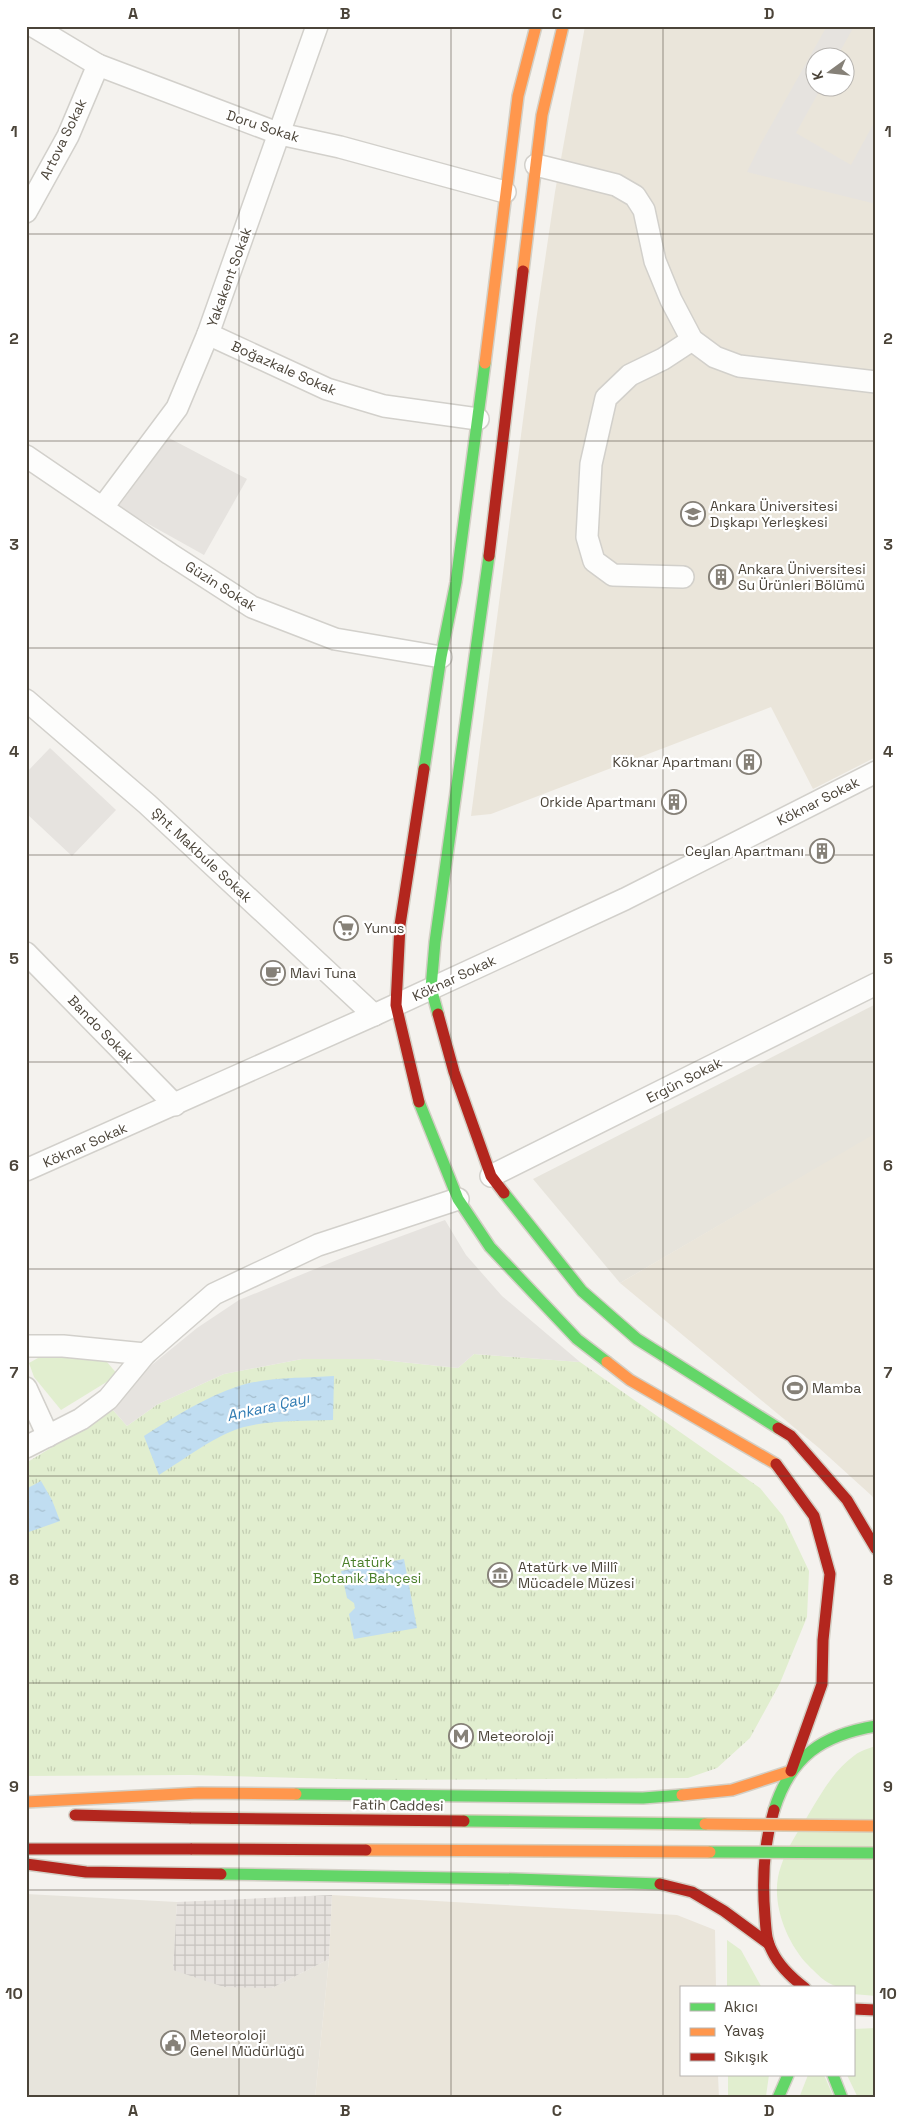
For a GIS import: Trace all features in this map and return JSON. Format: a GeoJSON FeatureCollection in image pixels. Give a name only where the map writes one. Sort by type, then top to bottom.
{"type":"FeatureCollection","features":[{"type":"Feature","properties":{"kind":"main road"},"geometry":{"type":"LineString","coordinates":[[536,26],[518,96],[456,582],[441,657],[400,925],[396,1005],[420,1108],[458,1199],[490,1247],[577,1339],[630,1380],[774,1462],[814,1516],[830,1574],[822,1684],[792,1771],[773,1811],[765,1844],[762,1893],[769,1944],[790,1982]]}},
{"type":"Feature","properties":{"kind":"main road"},"geometry":{"type":"LineString","coordinates":[[563,26],[542,114],[485,592],[435,942],[431,988],[454,1072],[491,1176],[582,1291],[637,1339],[791,1436],[847,1500],[867,1516],[876,1549]]}},
{"type":"Feature","properties":{"kind":"main road"},"geometry":{"type":"LineString","coordinates":[[26,1802],[199,1793],[644,1798],[732,1790],[792,1771],[816,1746],[852,1730],[876,1726]]}},
{"type":"Feature","properties":{"kind":"main road","name":"Fatih Caddesi"},"geometry":{"type":"LineString","coordinates":[[62,1814],[191,1818],[876,1826]]}},
{"type":"Feature","properties":{"kind":"main road"},"geometry":{"type":"LineString","coordinates":[[26,1849],[876,1853]]}},
{"type":"Feature","properties":{"kind":"main road"},"geometry":{"type":"LineString","coordinates":[[26,1864],[86,1872],[516,1879],[660,1884],[692,1892],[724,1911],[769,1944]]}},
{"type":"Feature","properties":{"kind":"main road"},"geometry":{"type":"LineString","coordinates":[[854,2009],[876,2010]]}},
{"type":"Feature","properties":{"kind":"main road"},"geometry":{"type":"LineString","coordinates":[[778,2098],[788,2076]]}},
{"type":"Feature","properties":{"kind":"main road"},"geometry":{"type":"LineString","coordinates":[[833,2076],[842,2098]]}},
{"type":"Feature","properties":{"kind":"street","name":"Doru Sokak"},"geometry":{"type":"LineString","coordinates":[[33,26],[98,65],[280,134],[340,147],[505,192]]}},
{"type":"Feature","properties":{"kind":"street","name":"Yakakent Sokak"},"geometry":{"type":"LineString","coordinates":[[103,508],[178,408],[208,334],[317,26]]}},
{"type":"Feature","properties":{"kind":"street","name":"Artova Sokak"},"geometry":{"type":"LineString","coordinates":[[26,212],[68,136],[98,65]]}},
{"type":"Feature","properties":{"kind":"street"},"geometry":{"type":"LineString","coordinates":[[536,165],[616,185],[636,196],[644,210],[655,261],[671,300],[692,340],[715,357],[739,366],[876,382]]}},
{"type":"Feature","properties":{"kind":"street","name":"Boğazkale Sokak"},"geometry":{"type":"LineString","coordinates":[[208,334],[327,389],[384,406],[478,419]]}},
{"type":"Feature","properties":{"kind":"street"},"geometry":{"type":"LineString","coordinates":[[683,577],[613,575],[594,561],[587,537],[591,464],[606,398],[630,375],[663,359],[692,340]]}},
{"type":"Feature","properties":{"kind":"street","name":"Güzin Sokak"},"geometry":{"type":"LineString","coordinates":[[26,456],[252,607],[335,639],[441,657]]}},
{"type":"Feature","properties":{"kind":"street","name":"Şht. Makbule Sokak"},"geometry":{"type":"LineString","coordinates":[[26,700],[147,804],[374,1015]]}},
{"type":"Feature","properties":{"kind":"street","name":"Köknar Sokak"},"geometry":{"type":"LineString","coordinates":[[26,1170],[374,1015],[625,899],[876,772]]}},
{"type":"Feature","properties":{"kind":"street","name":"Bando Sokak"},"geometry":{"type":"LineString","coordinates":[[26,952],[175,1105]]}},
{"type":"Feature","properties":{"kind":"street","name":"Ergün Sokak"},"geometry":{"type":"LineString","coordinates":[[491,1176],[876,984]]}},
{"type":"Feature","properties":{"kind":"street"},"geometry":{"type":"LineString","coordinates":[[26,1448],[81,1419],[108,1399],[145,1354],[214,1294],[318,1244],[458,1199]]}},
{"type":"Feature","properties":{"kind":"street"},"geometry":{"type":"LineString","coordinates":[[26,1346],[63,1346],[145,1354]]}},
{"type":"Feature","properties":{"kind":"street"},"geometry":{"type":"LineString","coordinates":[[26,1388],[48,1436]]}},
{"type":"Feature","properties":{"kind":"shaded area","name":"Ankara Üniversitesi Dışkapı Yerleşkesi"},"geometry":{"type":"Polygon","coordinates":[[[585,26],[876,26],[876,757],[813,789],[771,707],[491,814],[471,816],[536,321],[555,192],[585,26]]]}},
{"type":"Feature","properties":{"kind":"shaded area"},"geometry":{"type":"Polygon","coordinates":[[[827,26],[853,28],[842,48],[815,48],[827,26]]]}},
{"type":"Feature","properties":{"kind":"shaded area"},"geometry":{"type":"Polygon","coordinates":[[[804,67],[804,98],[815,98],[796,133],[851,165],[876,119],[876,204],[747,172],[804,67]]]}},
{"type":"Feature","properties":{"kind":"shaded area"},"geometry":{"type":"Polygon","coordinates":[[[169,438],[247,479],[204,555],[118,507],[169,438]]]}},
{"type":"Feature","properties":{"kind":"shaded area"},"geometry":{"type":"Polygon","coordinates":[[[50,748],[116,810],[72,856],[26,813],[26,773],[50,748]]]}},
{"type":"Feature","properties":{"kind":"shaded area"},"geometry":{"type":"Polygon","coordinates":[[[876,1004],[876,1134],[620,1283],[533,1179],[876,1004]]]}},
{"type":"Feature","properties":{"kind":"shaded area"},"geometry":{"type":"Polygon","coordinates":[[[876,1133],[876,1502],[872,1496],[819,1448],[620,1283],[876,1133]]]}},
{"type":"Feature","properties":{"kind":"shaded area"},"geometry":{"type":"Polygon","coordinates":[[[445,1220],[466,1255],[502,1296],[580,1362],[474,1354],[458,1368],[373,1359],[302,1359],[224,1374],[158,1404],[127,1426],[113,1410],[148,1368],[197,1328],[239,1300],[342,1258],[445,1220]]]}},
{"type":"Feature","properties":{"kind":"shaded area","name":"Meteoroloji Genel Müdürlüğü"},"geometry":{"type":"Polygon","coordinates":[[[26,1894],[177,1902],[173,1970],[272,1988],[329,1959],[315,2098],[26,2098],[26,1894]]]}},
{"type":"Feature","properties":{"kind":"shaded area"},"geometry":{"type":"Polygon","coordinates":[[[332,1895],[329,1959],[272,1988],[224,1987],[173,1970],[177,1902],[332,1895]]]}},
{"type":"Feature","properties":{"kind":"shaded area"},"geometry":{"type":"Polygon","coordinates":[[[332,1895],[677,1915],[715,1930],[716,1986],[680,1986],[680,2076],[718,2076],[719,2098],[315,2098],[329,1959],[332,1895]]]}},
{"type":"Feature","properties":{"kind":"green space"},"geometry":{"type":"Polygon","coordinates":[[[47,1353],[71,1355],[107,1362],[118,1375],[61,1410],[34,1377],[29,1363],[47,1353]]]}},
{"type":"Feature","properties":{"kind":"green space","name":"Atatürk Botanik Bahçesi"},"geometry":{"type":"Polygon","coordinates":[[[474,1354],[580,1362],[760,1488],[783,1516],[809,1571],[807,1617],[780,1683],[750,1738],[717,1768],[688,1778],[375,1780],[190,1775],[26,1776],[26,1463],[113,1410],[127,1426],[158,1404],[224,1374],[302,1359],[373,1359],[458,1368],[474,1354]]]}},
{"type":"Feature","properties":{"kind":"green space"},"geometry":{"type":"Polygon","coordinates":[[[876,1746],[876,1996],[854,1994],[854,1986],[833,1985],[823,1979],[808,1965],[792,1944],[786,1932],[778,1905],[777,1892],[781,1866],[787,1852],[824,1789],[841,1767],[859,1752],[876,1746]]]}},
{"type":"Feature","properties":{"kind":"green space"},"geometry":{"type":"Polygon","coordinates":[[[727,1940],[741,1950],[761,1986],[727,1986],[727,1940]]]}},
{"type":"Feature","properties":{"kind":"green space"},"geometry":{"type":"Polygon","coordinates":[[[876,2028],[876,2098],[858,2098],[847,2076],[854,2076],[854,2029],[876,2028]]]}},
{"type":"Feature","properties":{"kind":"green space"},"geometry":{"type":"Polygon","coordinates":[[[728,2076],[769,2076],[766,2096],[764,2098],[728,2098],[728,2076]]]}},
{"type":"Feature","properties":{"kind":"green space"},"geometry":{"type":"Polygon","coordinates":[[[808,2076],[824,2076],[834,2098],[799,2098],[808,2076]]]}},
{"type":"Feature","properties":{"kind":"water","name":"Ankara Çayı"},"geometry":{"type":"Polygon","coordinates":[[[334,1376],[333,1420],[277,1422],[234,1430],[212,1441],[159,1475],[144,1436],[190,1408],[226,1391],[250,1383],[274,1379],[334,1376]]]}},
{"type":"Feature","properties":{"kind":"water"},"geometry":{"type":"Polygon","coordinates":[[[41,1481],[52,1500],[60,1521],[26,1533],[26,1489],[41,1481]]]}},
{"type":"Feature","properties":{"kind":"water"},"geometry":{"type":"Polygon","coordinates":[[[404,1559],[417,1628],[354,1639],[349,1614],[355,1608],[354,1603],[347,1598],[341,1571],[404,1559]]]}},
{"type":"Feature","properties":{"kind":"traffic: fast"},"geometry":{"type":"LineString","coordinates":[[424,769],[441,657],[456,582],[485,363]]}},
{"type":"Feature","properties":{"kind":"traffic: fast"},"geometry":{"type":"LineString","coordinates":[[438,1014],[431,988],[435,942],[489,556]]}},
{"type":"Feature","properties":{"kind":"traffic: fast"},"geometry":{"type":"LineString","coordinates":[[419,1102],[458,1199],[490,1247],[577,1339],[607,1362]]}},
{"type":"Feature","properties":{"kind":"traffic: fast"},"geometry":{"type":"LineString","coordinates":[[504,1193],[582,1291],[637,1339],[778,1428]]}},
{"type":"Feature","properties":{"kind":"traffic: fast"},"geometry":{"type":"LineString","coordinates":[[774,1810],[781,1791],[790,1775],[811,1751],[824,1742],[840,1735],[876,1726]]}},
{"type":"Feature","properties":{"kind":"traffic: fast"},"geometry":{"type":"LineString","coordinates":[[296,1794],[643,1798],[682,1795]]}},
{"type":"Feature","properties":{"kind":"traffic: fast"},"geometry":{"type":"LineString","coordinates":[[464,1821],[705,1824]]}},
{"type":"Feature","properties":{"kind":"traffic: fast"},"geometry":{"type":"LineString","coordinates":[[710,1852],[876,1853]]}},
{"type":"Feature","properties":{"kind":"traffic: fast"},"geometry":{"type":"LineString","coordinates":[[221,1874],[516,1879],[660,1884]]}},
{"type":"Feature","properties":{"kind":"traffic: fast"},"geometry":{"type":"LineString","coordinates":[[778,2098],[788,2076]]}},
{"type":"Feature","properties":{"kind":"traffic: fast"},"geometry":{"type":"LineString","coordinates":[[833,2076],[842,2098]]}},
{"type":"Feature","properties":{"kind":"traffic: slow"},"geometry":{"type":"LineString","coordinates":[[485,363],[518,96],[536,26]]}},
{"type":"Feature","properties":{"kind":"traffic: slow"},"geometry":{"type":"LineString","coordinates":[[523,271],[542,115],[563,26]]}},
{"type":"Feature","properties":{"kind":"traffic: slow"},"geometry":{"type":"LineString","coordinates":[[607,1362],[630,1380],[776,1464]]}},
{"type":"Feature","properties":{"kind":"traffic: slow"},"geometry":{"type":"LineString","coordinates":[[682,1795],[732,1790],[791,1771]]}},
{"type":"Feature","properties":{"kind":"traffic: slow"},"geometry":{"type":"LineString","coordinates":[[26,1802],[199,1793],[296,1794]]}},
{"type":"Feature","properties":{"kind":"traffic: slow"},"geometry":{"type":"LineString","coordinates":[[705,1824],[876,1826]]}},
{"type":"Feature","properties":{"kind":"traffic: slow"},"geometry":{"type":"LineString","coordinates":[[366,1850],[710,1852]]}},
{"type":"Feature","properties":{"kind":"traffic: jam"},"geometry":{"type":"LineString","coordinates":[[489,556],[523,271]]}},
{"type":"Feature","properties":{"kind":"traffic: jam"},"geometry":{"type":"LineString","coordinates":[[419,1102],[396,1005],[400,925],[424,769]]}},
{"type":"Feature","properties":{"kind":"traffic: jam"},"geometry":{"type":"LineString","coordinates":[[438,1014],[454,1072],[491,1176],[504,1193]]}},
{"type":"Feature","properties":{"kind":"traffic: jam"},"geometry":{"type":"LineString","coordinates":[[778,1428],[791,1436],[847,1500],[876,1549]]}},
{"type":"Feature","properties":{"kind":"traffic: jam"},"geometry":{"type":"LineString","coordinates":[[776,1464],[814,1516],[830,1574],[823,1640],[822,1684],[791,1771]]}},
{"type":"Feature","properties":{"kind":"traffic: jam"},"geometry":{"type":"LineString","coordinates":[[774,1810],[770,1823],[764,1864],[764,1904],[767,1935],[770,1947],[778,1962],[803,1986]]}},
{"type":"Feature","properties":{"kind":"traffic: jam"},"geometry":{"type":"LineString","coordinates":[[75,1815],[191,1818]]}},
{"type":"Feature","properties":{"kind":"traffic: jam"},"geometry":{"type":"LineString","coordinates":[[191,1818],[464,1821]]}},
{"type":"Feature","properties":{"kind":"traffic: jam"},"geometry":{"type":"LineString","coordinates":[[26,1849],[192,1849]]}},
{"type":"Feature","properties":{"kind":"traffic: jam"},"geometry":{"type":"LineString","coordinates":[[192,1849],[366,1850]]}},
{"type":"Feature","properties":{"kind":"traffic: jam"},"geometry":{"type":"LineString","coordinates":[[26,1864],[86,1872],[221,1874]]}},
{"type":"Feature","properties":{"kind":"traffic: jam"},"geometry":{"type":"LineString","coordinates":[[660,1884],[692,1892],[724,1911],[769,1944]]}},
{"type":"Feature","properties":{"kind":"traffic: jam"},"geometry":{"type":"LineString","coordinates":[[854,2009],[876,2010]]}},
{"type":"Feature","properties":{"kind":"place","name":"Ankara Üniversitesi Dışkapı Yerleşkesi"},"geometry":{"type":"Point","coordinates":[693,514]}},
{"type":"Feature","properties":{"kind":"place","name":"Ankara Üniversitesi Su Ürünleri Bölümü"},"geometry":{"type":"Point","coordinates":[721,577]}},
{"type":"Feature","properties":{"kind":"place","name":"Köknar Apartmanı"},"geometry":{"type":"Point","coordinates":[749,762]}},
{"type":"Feature","properties":{"kind":"place","name":"Orkide Apartmanı"},"geometry":{"type":"Point","coordinates":[674,802]}},
{"type":"Feature","properties":{"kind":"place","name":"Ceylan Apartmanı"},"geometry":{"type":"Point","coordinates":[822,851]}},
{"type":"Feature","properties":{"kind":"place","name":"Yunus"},"geometry":{"type":"Point","coordinates":[346,928]}},
{"type":"Feature","properties":{"kind":"place","name":"Mavi Tuna"},"geometry":{"type":"Point","coordinates":[273,973]}},
{"type":"Feature","properties":{"kind":"place","name":"Mamba"},"geometry":{"type":"Point","coordinates":[795,1388]}},
{"type":"Feature","properties":{"kind":"place","name":"Atatürk ve Millî Mücadele Müzesi"},"geometry":{"type":"Point","coordinates":[500,1575]}},
{"type":"Feature","properties":{"kind":"place","name":"Meteoroloji"},"geometry":{"type":"Point","coordinates":[461,1736]}},
{"type":"Feature","properties":{"kind":"place","name":"Meteoroloji Genel Müdürlüğü"},"geometry":{"type":"Point","coordinates":[173,2043]}}]}
